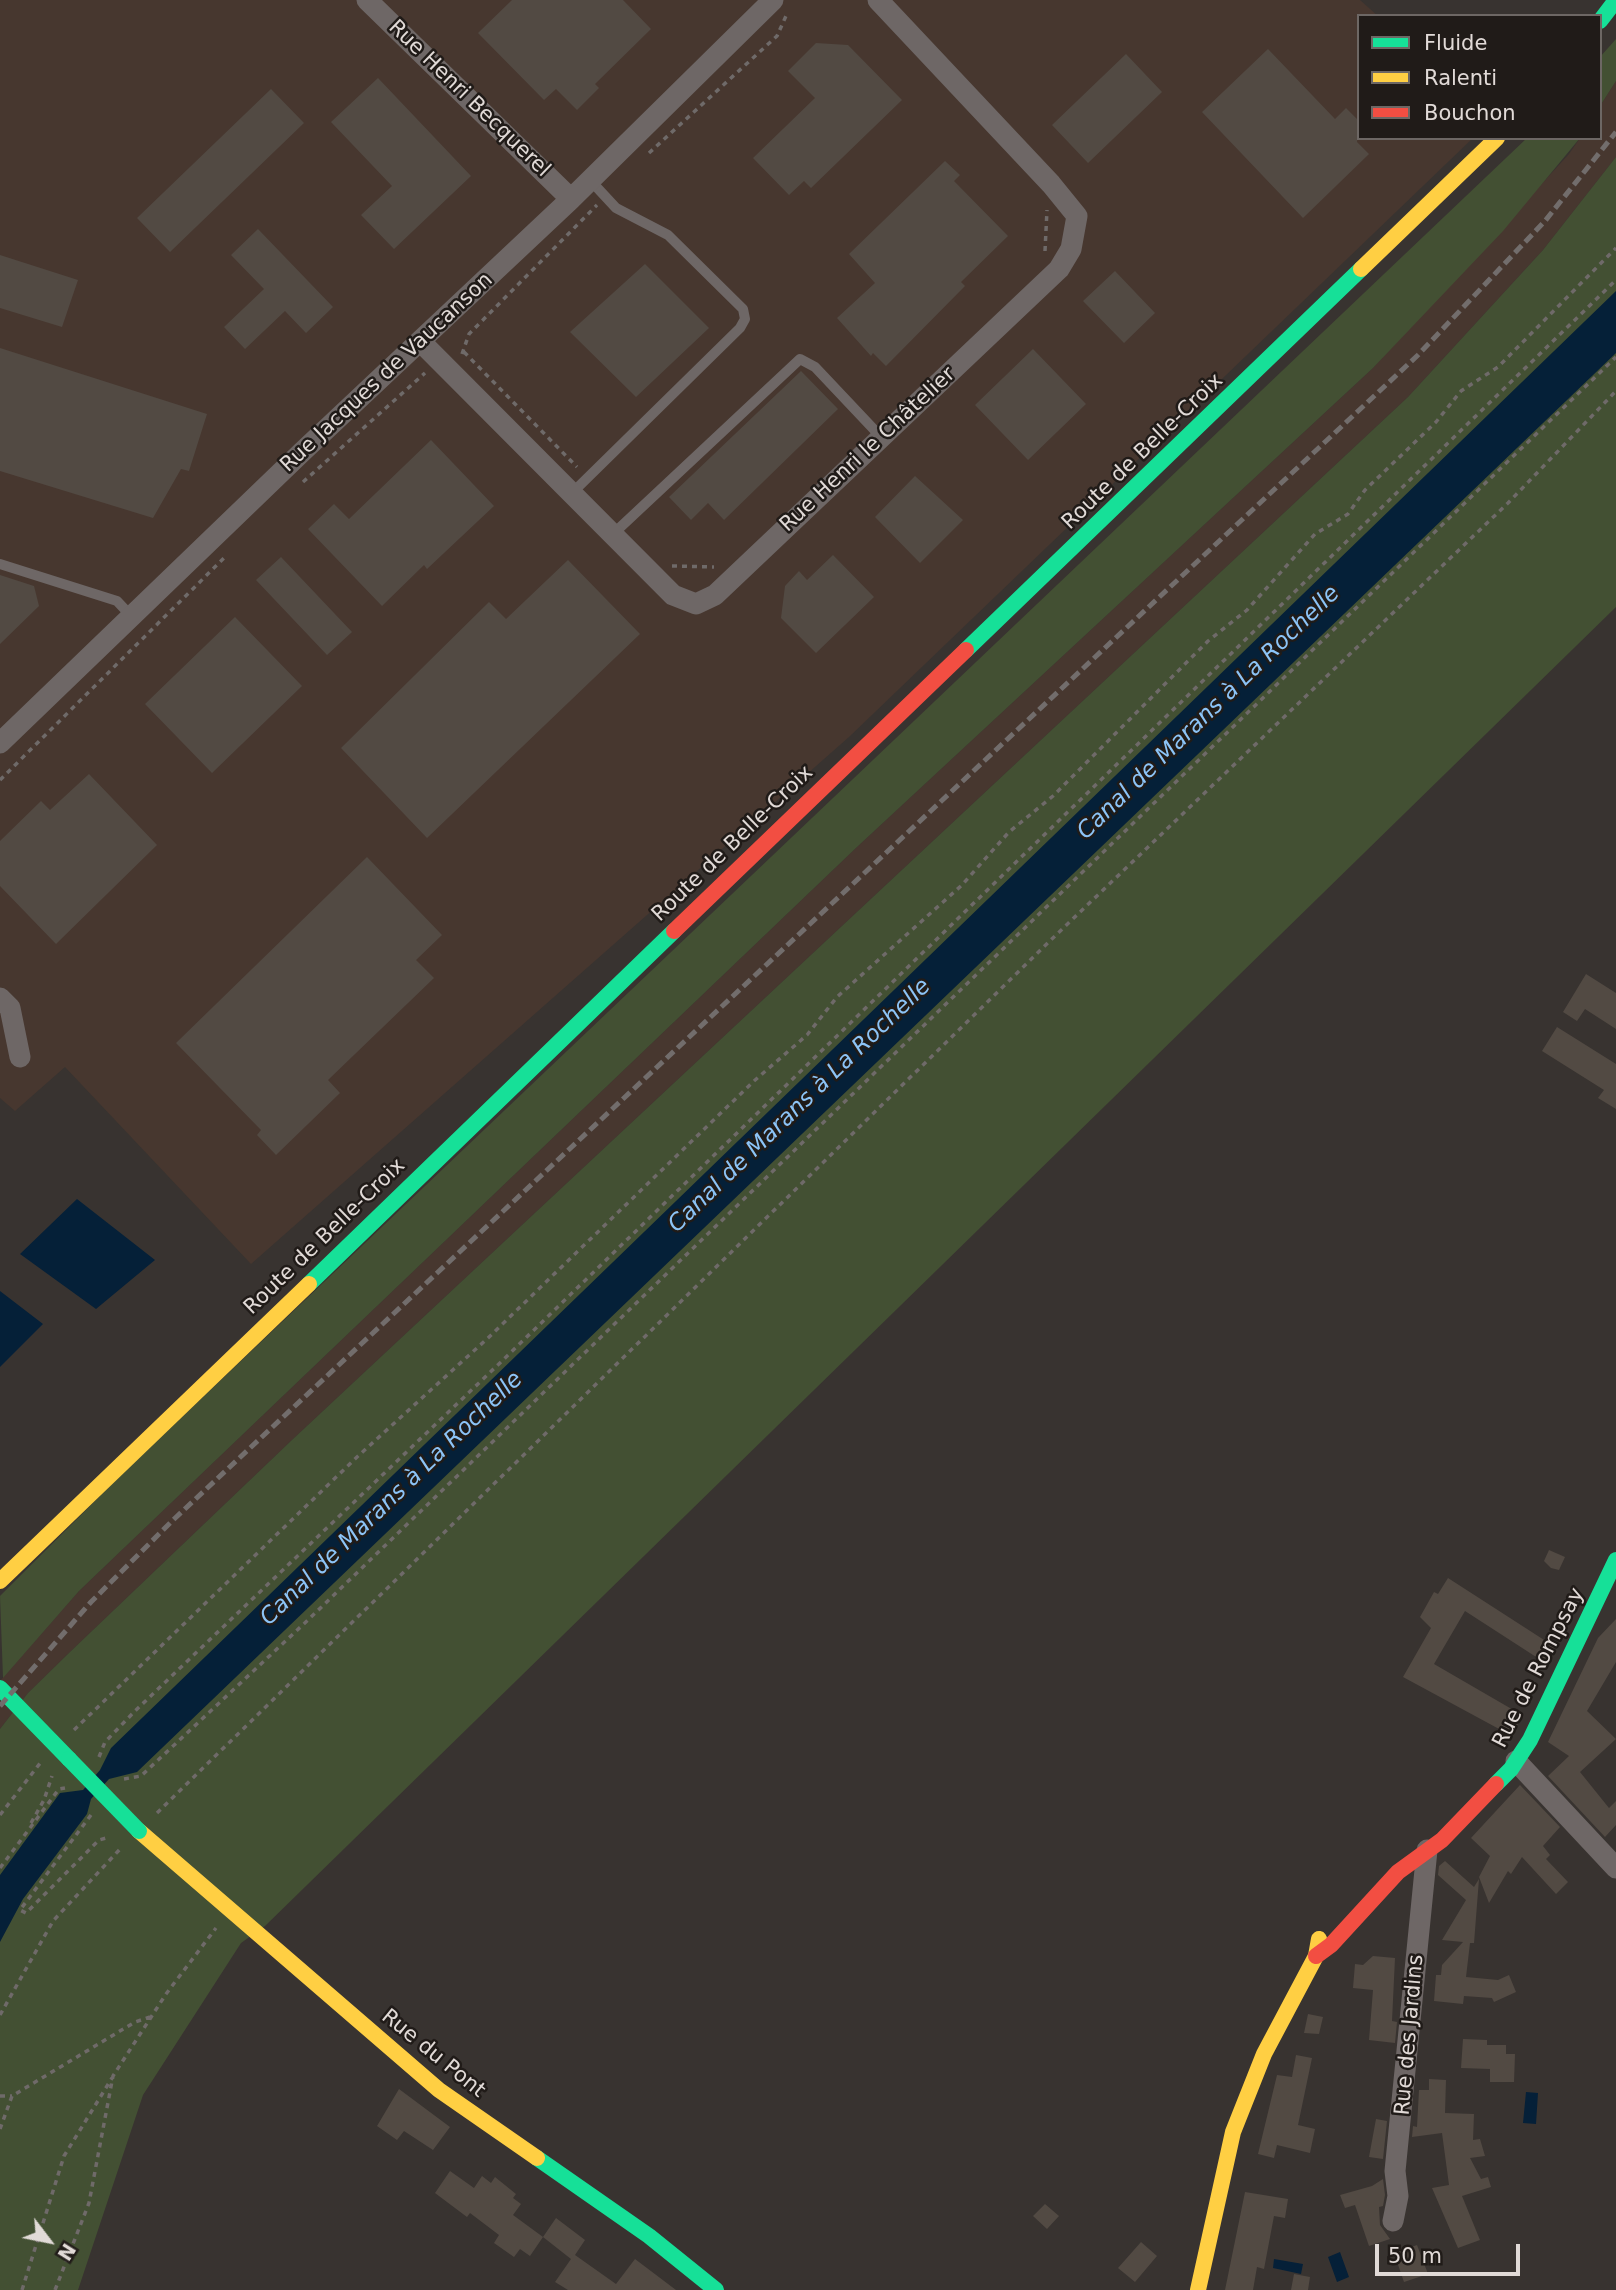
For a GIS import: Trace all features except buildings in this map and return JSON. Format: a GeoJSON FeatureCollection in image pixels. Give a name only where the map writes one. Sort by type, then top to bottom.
{"type":"FeatureCollection","features":[{"type":"Feature","properties":{"kind":"street","name":"Rue Henri Becquerel"},"geometry":{"type":"LineString","coordinates":[[367,0],[571,199]]}},
{"type":"Feature","properties":{"kind":"street","name":"Rue Henri le Châtelier"},"geometry":{"type":"LineString","coordinates":[[421,342],[673,595],[696,604],[715,595],[1059,269],[1071,249],[1077,216],[1051,184],[878,0]]}},
{"type":"Feature","properties":{"kind":"street"},"geometry":{"type":"LineString","coordinates":[[1602,18],[1616,0]]}},
{"type":"Feature","properties":{"kind":"street","name":"Rue Jacques de Vaucanson"},"geometry":{"type":"LineString","coordinates":[[0,743],[302,452],[779,4]]}},
{"type":"Feature","properties":{"kind":"street","name":"Route de Belle-Croix"},"geometry":{"type":"LineString","coordinates":[[0,1581],[1495,140]]}},
{"type":"Feature","properties":{"kind":"street"},"geometry":{"type":"LineString","coordinates":[[0,998],[10,1008],[20,1056]]}},
{"type":"Feature","properties":{"kind":"street","name":"Rue de Rompsay"},"geometry":{"type":"LineString","coordinates":[[1198,2290],[1233,2132],[1265,2054],[1316,1956],[1320,1935],[1366,1886],[1398,1872],[1461,1821],[1516,1761],[1530,1740],[1616,1560]]}},
{"type":"Feature","properties":{"kind":"street","name":"Rue du Pont"},"geometry":{"type":"LineString","coordinates":[[0,1688],[69,1759],[134,1835],[230,1910],[439,2090],[649,2236],[716,2290]]}},
{"type":"Feature","properties":{"kind":"street"},"geometry":{"type":"LineString","coordinates":[[1516,1761],[1616,1868]]}},
{"type":"Feature","properties":{"kind":"street","name":"Rue des Jardins"},"geometry":{"type":"LineString","coordinates":[[1393,2221],[1398,2196],[1395,2171],[1427,1850]]}},
{"type":"Feature","properties":{"kind":"lane"},"geometry":{"type":"LineString","coordinates":[[571,494],[740,328],[745,319],[743,309],[668,235],[631,218],[590,180]]}},
{"type":"Feature","properties":{"kind":"lane"},"geometry":{"type":"LineString","coordinates":[[612,535],[800,359],[815,367],[882,438]]}},
{"type":"Feature","properties":{"kind":"lane"},"geometry":{"type":"LineString","coordinates":[[0,564],[117,601],[132,617]]}},
{"type":"Feature","properties":{"kind":"path"},"geometry":{"type":"LineString","coordinates":[[643,158],[777,36],[786,18],[779,4]]}},
{"type":"Feature","properties":{"kind":"path"},"geometry":{"type":"LineString","coordinates":[[1045,257],[1047,206],[1040,195],[1051,184]]}},
{"type":"Feature","properties":{"kind":"path"},"geometry":{"type":"LineString","coordinates":[[294,490],[423,373],[446,368],[464,352],[469,334],[606,196]]}},
{"type":"Feature","properties":{"kind":"path"},"geometry":{"type":"LineString","coordinates":[[57,1747],[357,1457],[488,1338],[754,1081],[807,1035],[837,997],[962,885],[1009,832],[1053,796],[1208,641],[1247,610],[1315,534],[1348,514],[1365,490],[1436,422],[1461,391],[1498,367],[1616,248]]}},
{"type":"Feature","properties":{"kind":"path"},"geometry":{"type":"LineString","coordinates":[[95,1767],[104,1742],[135,1711],[474,1388],[1616,280]]}},
{"type":"Feature","properties":{"kind":"path"},"geometry":{"type":"LineString","coordinates":[[464,352],[587,478]]}},
{"type":"Feature","properties":{"kind":"path"},"geometry":{"type":"LineString","coordinates":[[122,1779],[141,1776],[308,1620],[1616,357]]}},
{"type":"Feature","properties":{"kind":"path"},"geometry":{"type":"LineString","coordinates":[[0,2015],[53,1921],[134,1835],[1056,934],[1508,503],[1616,391]]}},
{"type":"Feature","properties":{"kind":"path"},"geometry":{"type":"LineString","coordinates":[[0,780],[228,555]]}},
{"type":"Feature","properties":{"kind":"path"},"geometry":{"type":"LineString","coordinates":[[663,557],[673,566],[722,568]]}},
{"type":"Feature","properties":{"kind":"path"},"geometry":{"type":"LineString","coordinates":[[0,1815],[46,1757],[52,1777],[44,1800],[24,1836]]}},
{"type":"Feature","properties":{"kind":"path"},"geometry":{"type":"LineString","coordinates":[[0,1868],[59,1789],[69,1787]]}},
{"type":"Feature","properties":{"kind":"path"},"geometry":{"type":"LineString","coordinates":[[92,1809],[91,1818],[20,1910],[26,1913],[99,1840],[116,1835],[134,1835]]}},
{"type":"Feature","properties":{"kind":"path"},"geometry":{"type":"LineString","coordinates":[[22,2290],[64,2156],[152,2016],[230,1910]]}},
{"type":"Feature","properties":{"kind":"path"},"geometry":{"type":"LineString","coordinates":[[0,2096],[12,2096],[135,2022],[152,2016]]}},
{"type":"Feature","properties":{"kind":"path"},"geometry":{"type":"LineString","coordinates":[[55,2290],[89,2203],[113,2076]]}},
{"type":"Feature","properties":{"kind":"path"},"geometry":{"type":"LineString","coordinates":[[0,2129],[12,2096]]}},
{"type":"Feature","properties":{"kind":"shaded area"},"geometry":{"type":"Polygon","coordinates":[[[0,0],[1360,0],[1376,14],[1357,14],[1357,140],[1471,140],[849,737],[251,1264],[65,1067],[15,1111],[0,1098],[0,0]]]}},
{"type":"Feature","properties":{"kind":"shaded area"},"geometry":{"type":"Polygon","coordinates":[[[1616,81],[1616,157],[1543,250],[1408,397],[293,1439],[28,1693],[0,1729],[0,1681],[79,1591],[857,847],[1373,368],[1569,154],[1579,140],[1602,140],[1602,103],[1616,81]]]}},
{"type":"Feature","properties":{"kind":"green space"},"geometry":{"type":"Polygon","coordinates":[[[1616,39],[1616,81],[1602,103],[1602,55],[1616,39]]]}},
{"type":"Feature","properties":{"kind":"green space"},"geometry":{"type":"Polygon","coordinates":[[[1525,140],[1578,140],[1503,231],[1373,368],[857,847],[79,1591],[3,1678],[0,1596],[119,1477],[1525,140]]]}},
{"type":"Feature","properties":{"kind":"green space"},"geometry":{"type":"Polygon","coordinates":[[[1616,157],[1616,607],[265,1926],[241,1943],[143,2095],[78,2290],[0,2290],[0,1729],[28,1693],[293,1439],[1408,397],[1543,250],[1616,157]]]}},
{"type":"Feature","properties":{"kind":"water","name":"Canal de Marans à La Rochelle"},"geometry":{"type":"Polygon","coordinates":[[[1616,291],[1616,353],[137,1772],[109,1779],[91,1799],[87,1814],[23,1899],[0,1942],[0,1875],[60,1793],[83,1790],[100,1770],[111,1748],[1616,291]]]}},
{"type":"Feature","properties":{"kind":"water"},"geometry":{"type":"Polygon","coordinates":[[[77,1199],[155,1260],[96,1309],[20,1254],[77,1199]]]}},
{"type":"Feature","properties":{"kind":"water"},"geometry":{"type":"Polygon","coordinates":[[[0,1291],[43,1324],[0,1367],[0,1291]]]}},
{"type":"Feature","properties":{"kind":"water"},"geometry":{"type":"Polygon","coordinates":[[[1526,2092],[1538,2093],[1536,2124],[1523,2123],[1526,2092]]]}},
{"type":"Feature","properties":{"kind":"water"},"geometry":{"type":"Polygon","coordinates":[[[1340,2252],[1349,2277],[1337,2282],[1328,2257],[1340,2252]]]}},
{"type":"Feature","properties":{"kind":"water"},"geometry":{"type":"Polygon","coordinates":[[[1274,2259],[1303,2264],[1301,2274],[1273,2268],[1274,2259]]]}},
{"type":"Feature","properties":{"kind":"railway"},"geometry":{"type":"LineString","coordinates":[[0,1706],[91,1602],[172,1521],[1418,355],[1545,221],[1616,132]]}},
{"type":"Feature","properties":{"kind":"traffic: fast"},"geometry":{"type":"LineString","coordinates":[[1602,18],[1616,0]]}},
{"type":"Feature","properties":{"kind":"traffic: fast"},"geometry":{"type":"LineString","coordinates":[[966,650],[1361,269]]}},
{"type":"Feature","properties":{"kind":"traffic: fast"},"geometry":{"type":"LineString","coordinates":[[309,1284],[674,931]]}},
{"type":"Feature","properties":{"kind":"traffic: fast"},"geometry":{"type":"LineString","coordinates":[[1496,1784],[1511,1769],[1530,1740],[1616,1560]]}},
{"type":"Feature","properties":{"kind":"traffic: fast"},"geometry":{"type":"LineString","coordinates":[[0,1688],[69,1759]]}},
{"type":"Feature","properties":{"kind":"traffic: fast"},"geometry":{"type":"LineString","coordinates":[[69,1759],[139,1831]]}},
{"type":"Feature","properties":{"kind":"traffic: fast"},"geometry":{"type":"LineString","coordinates":[[537,2158],[649,2236],[716,2290]]}},
{"type":"Feature","properties":{"kind":"traffic: slow"},"geometry":{"type":"LineString","coordinates":[[1361,269],[1495,140]]}},
{"type":"Feature","properties":{"kind":"traffic: slow"},"geometry":{"type":"LineString","coordinates":[[0,1581],[309,1284]]}},
{"type":"Feature","properties":{"kind":"traffic: slow"},"geometry":{"type":"LineString","coordinates":[[139,1831],[439,2090],[537,2158]]}},
{"type":"Feature","properties":{"kind":"traffic: slow"},"geometry":{"type":"LineString","coordinates":[[1198,2290],[1233,2132],[1264,2054],[1316,1956],[1319,1939]]}},
{"type":"Feature","properties":{"kind":"traffic: jam"},"geometry":{"type":"LineString","coordinates":[[674,931],[966,650]]}},
{"type":"Feature","properties":{"kind":"traffic: jam"},"geometry":{"type":"LineString","coordinates":[[1316,1956],[1331,1945],[1398,1872],[1442,1840],[1496,1784]]}}]}
